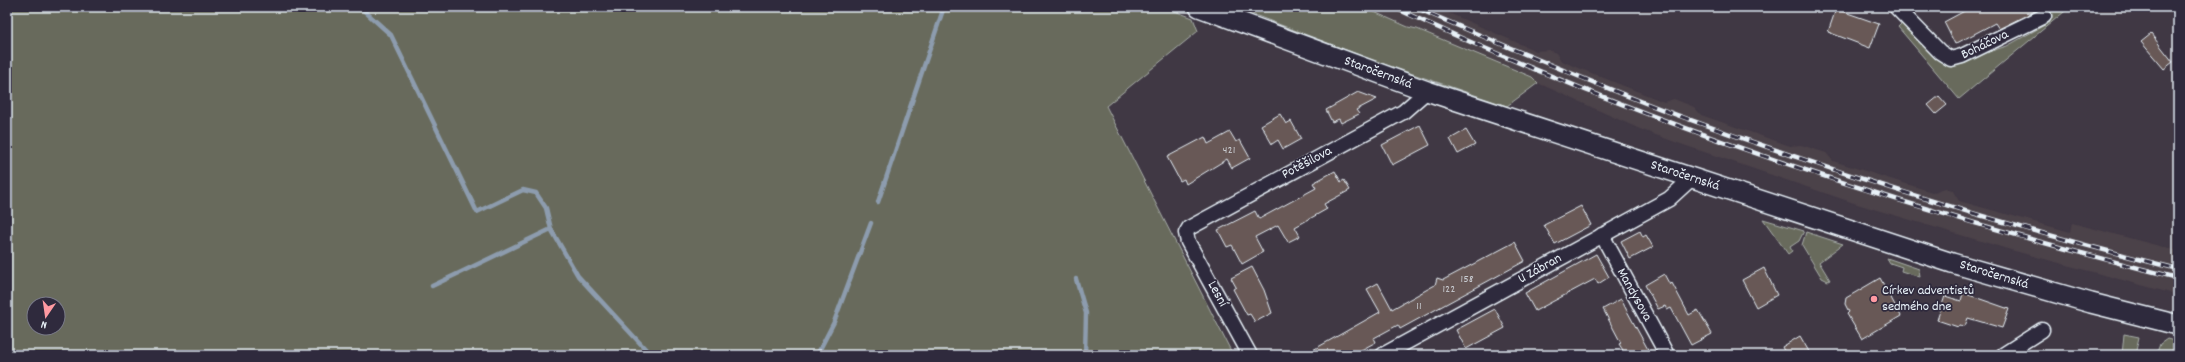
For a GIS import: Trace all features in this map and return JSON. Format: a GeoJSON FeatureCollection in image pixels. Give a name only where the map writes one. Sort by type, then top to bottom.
{"type":"FeatureCollection","features":[{"type":"Feature","properties":{"kind":"main road","name":"Staročernská"},"geometry":{"type":"LineString","coordinates":[[1199,7],[1427,91],[1692,178],[2020,284],[2178,325]]}},
{"type":"Feature","properties":{"kind":"street","name":"Boháčova"},"geometry":{"type":"LineString","coordinates":[[1896,7],[1940,52],[1951,59],[1962,56],[2044,16]]}},
{"type":"Feature","properties":{"kind":"street","name":"Potěšilova"},"geometry":{"type":"LineString","coordinates":[[1186,233],[1192,225],[1403,112],[1427,91]]}},
{"type":"Feature","properties":{"kind":"street","name":"U Zábran"},"geometry":{"type":"LineString","coordinates":[[1383,355],[1669,198],[1692,178]]}},
{"type":"Feature","properties":{"kind":"street","name":"Lesní"},"geometry":{"type":"LineString","coordinates":[[1186,233],[1188,242],[1250,355]]}},
{"type":"Feature","properties":{"kind":"street","name":"Mandysova"},"geometry":{"type":"LineString","coordinates":[[1602,235],[1667,355]]}},
{"type":"Feature","properties":{"kind":"street"},"geometry":{"type":"LineString","coordinates":[[2003,355],[2042,330]]}},
{"type":"Feature","properties":{"kind":"shaded area"},"geometry":{"type":"Polygon","coordinates":[[[1363,7],[1435,7],[1536,51],[1548,50],[1556,53],[1561,61],[1664,102],[1674,99],[1694,107],[1701,115],[1790,146],[1801,145],[1826,153],[1833,161],[1935,193],[1945,188],[1952,190],[1959,201],[2070,232],[2072,223],[2178,251],[2178,295],[2011,250],[1857,204],[1675,142],[1640,129],[1538,83],[1532,77],[1417,29],[1408,27],[1363,7]]]}},
{"type":"Feature","properties":{"kind":"green space"},"geometry":{"type":"Polygon","coordinates":[[[7,7],[1164,7],[1193,18],[1198,31],[1106,106],[1233,355],[7,355],[7,7]]]}},
{"type":"Feature","properties":{"kind":"green space"},"geometry":{"type":"Polygon","coordinates":[[[1234,7],[1363,7],[1408,27],[1417,29],[1532,77],[1538,83],[1507,106],[1372,60],[1234,7]]]}},
{"type":"Feature","properties":{"kind":"green space"},"geometry":{"type":"Polygon","coordinates":[[[2042,7],[2070,7],[1959,99],[1898,27],[1906,19],[1916,36],[1950,67],[1963,60],[2007,46],[2050,22],[2042,7]]]}},
{"type":"Feature","properties":{"kind":"green space"},"geometry":{"type":"Polygon","coordinates":[[[1763,219],[1804,231],[1799,241],[1790,247],[1792,251],[1788,254],[1763,219]]]}},
{"type":"Feature","properties":{"kind":"green space"},"geometry":{"type":"Polygon","coordinates":[[[1806,232],[1843,244],[1819,262],[1830,280],[1828,281],[1822,278],[1802,245],[1806,232]]]}},
{"type":"Feature","properties":{"kind":"green space"},"geometry":{"type":"Polygon","coordinates":[[[1887,258],[1919,269],[1920,277],[1901,271],[1902,267],[1890,263],[1887,258]]]}},
{"type":"Feature","properties":{"kind":"green space"},"geometry":{"type":"Polygon","coordinates":[[[2124,334],[2139,337],[2135,355],[2122,355],[2124,334]]]}},
{"type":"Feature","properties":{"kind":"green space"},"geometry":{"type":"Polygon","coordinates":[[[2167,339],[2178,342],[2178,355],[2156,355],[2160,344],[2167,339]]]}},
{"type":"Feature","properties":{"kind":"building"},"geometry":{"type":"Polygon","coordinates":[[[1972,7],[2043,7],[1999,29],[1995,23],[1955,44],[1944,22],[1972,7]]]}},
{"type":"Feature","properties":{"kind":"building"},"geometry":{"type":"Polygon","coordinates":[[[1836,9],[1879,24],[1870,48],[1828,32],[1836,9]]]}},
{"type":"Feature","properties":{"kind":"building"},"geometry":{"type":"Polygon","coordinates":[[[2151,34],[2173,62],[2164,69],[2141,42],[2151,34]]]}},
{"type":"Feature","properties":{"kind":"building"},"geometry":{"type":"Polygon","coordinates":[[[1358,92],[1377,99],[1356,110],[1359,114],[1341,123],[1339,119],[1332,122],[1326,110],[1358,92]]]}},
{"type":"Feature","properties":{"kind":"building"},"geometry":{"type":"Polygon","coordinates":[[[1939,96],[1947,105],[1936,114],[1928,105],[1939,96]]]}},
{"type":"Feature","properties":{"kind":"building"},"geometry":{"type":"Polygon","coordinates":[[[1280,114],[1286,124],[1291,121],[1301,139],[1283,149],[1278,140],[1272,144],[1261,125],[1280,114]]]}},
{"type":"Feature","properties":{"kind":"building"},"geometry":{"type":"Polygon","coordinates":[[[1420,125],[1430,145],[1392,165],[1382,145],[1420,125]]]}},
{"type":"Feature","properties":{"kind":"building"},"geometry":{"type":"Polygon","coordinates":[[[1466,130],[1475,145],[1458,154],[1450,139],[1466,130]]]}},
{"type":"Feature","properties":{"kind":"building"},"geometry":{"type":"Polygon","coordinates":[[[1230,132],[1236,142],[1240,140],[1250,158],[1232,168],[1227,159],[1186,184],[1184,179],[1180,181],[1167,157],[1205,137],[1208,144],[1230,132]]]}},
{"type":"Feature","properties":{"kind":"building"},"geometry":{"type":"Polygon","coordinates":[[[1335,171],[1341,182],[1344,180],[1350,190],[1324,204],[1327,209],[1295,227],[1300,236],[1288,242],[1278,225],[1255,237],[1263,252],[1242,264],[1232,245],[1227,247],[1218,230],[1255,211],[1259,219],[1316,188],[1313,183],[1335,171]]]}},
{"type":"Feature","properties":{"kind":"building"},"geometry":{"type":"Polygon","coordinates":[[[1581,206],[1591,225],[1555,244],[1544,225],[1581,206]]]}},
{"type":"Feature","properties":{"kind":"building"},"geometry":{"type":"Polygon","coordinates":[[[1640,231],[1643,237],[1646,235],[1653,247],[1630,259],[1621,241],[1640,231]]]}},
{"type":"Feature","properties":{"kind":"building"},"geometry":{"type":"Polygon","coordinates":[[[1515,242],[1525,261],[1400,329],[1398,325],[1374,338],[1376,342],[1352,355],[1304,355],[1380,312],[1367,289],[1378,283],[1392,309],[1435,285],[1437,278],[1443,280],[1515,242]]]}},
{"type":"Feature","properties":{"kind":"building"},"geometry":{"type":"Polygon","coordinates":[[[1596,254],[1609,277],[1598,284],[1595,279],[1535,311],[1525,293],[1596,254]]]}},
{"type":"Feature","properties":{"kind":"building"},"geometry":{"type":"Polygon","coordinates":[[[1252,267],[1264,290],[1272,313],[1255,322],[1250,314],[1247,315],[1233,289],[1236,287],[1231,278],[1252,267]]]}},
{"type":"Feature","properties":{"kind":"building"},"geometry":{"type":"Polygon","coordinates":[[[1764,268],[1777,295],[1756,307],[1742,280],[1764,268]]]}},
{"type":"Feature","properties":{"kind":"building"},"geometry":{"type":"Polygon","coordinates":[[[1664,274],[1670,285],[1672,283],[1689,315],[1698,310],[1712,334],[1691,345],[1671,308],[1667,310],[1665,306],[1658,309],[1645,285],[1664,274]]]}},
{"type":"Feature","properties":{"kind":"building"},"geometry":{"type":"Polygon","coordinates":[[[1880,278],[1901,316],[1862,339],[1847,314],[1849,312],[1845,304],[1846,298],[1880,278]]]}},
{"type":"Feature","properties":{"kind":"building"},"geometry":{"type":"Polygon","coordinates":[[[1963,293],[2009,309],[2002,328],[1968,318],[1965,326],[1959,325],[1958,327],[1937,320],[1945,296],[1961,301],[1963,293]]]}},
{"type":"Feature","properties":{"kind":"building"},"geometry":{"type":"Polygon","coordinates":[[[1621,299],[1651,355],[1626,355],[1619,344],[1621,343],[1603,309],[1621,299]]]}},
{"type":"Feature","properties":{"kind":"building"},"geometry":{"type":"Polygon","coordinates":[[[1495,309],[1505,328],[1466,349],[1456,330],[1495,309]]]}},
{"type":"Feature","properties":{"kind":"building"},"geometry":{"type":"Polygon","coordinates":[[[1800,336],[1811,355],[1786,355],[1782,347],[1800,336]]]}},
{"type":"Feature","properties":{"kind":"waterway"},"geometry":{"type":"LineString","coordinates":[[360,7],[391,35],[477,212],[523,190],[536,193],[546,208],[551,229],[578,276],[651,355]]}},
{"type":"Feature","properties":{"kind":"waterway"},"geometry":{"type":"LineString","coordinates":[[878,202],[944,7]]}},
{"type":"Feature","properties":{"kind":"waterway"},"geometry":{"type":"LineString","coordinates":[[817,355],[834,322],[871,223]]}},
{"type":"Feature","properties":{"kind":"waterway"},"geometry":{"type":"LineString","coordinates":[[432,286],[551,229]]}},
{"type":"Feature","properties":{"kind":"waterway"},"geometry":{"type":"LineString","coordinates":[[1076,279],[1086,313],[1085,355]]}},
{"type":"Feature","properties":{"kind":"railway"},"geometry":{"type":"LineString","coordinates":[[1393,7],[1584,89],[1779,161],[1878,194],[1977,224],[2178,278]]}},
{"type":"Feature","properties":{"kind":"railway"},"geometry":{"type":"LineString","coordinates":[[1414,7],[1611,89],[1739,137],[1863,179],[1988,218],[2178,269]]}},
{"type":"Feature","properties":{"kind":"place","name":"Církev adventistů sedmého dne"},"geometry":{"type":"Point","coordinates":[1874,299]}}]}
